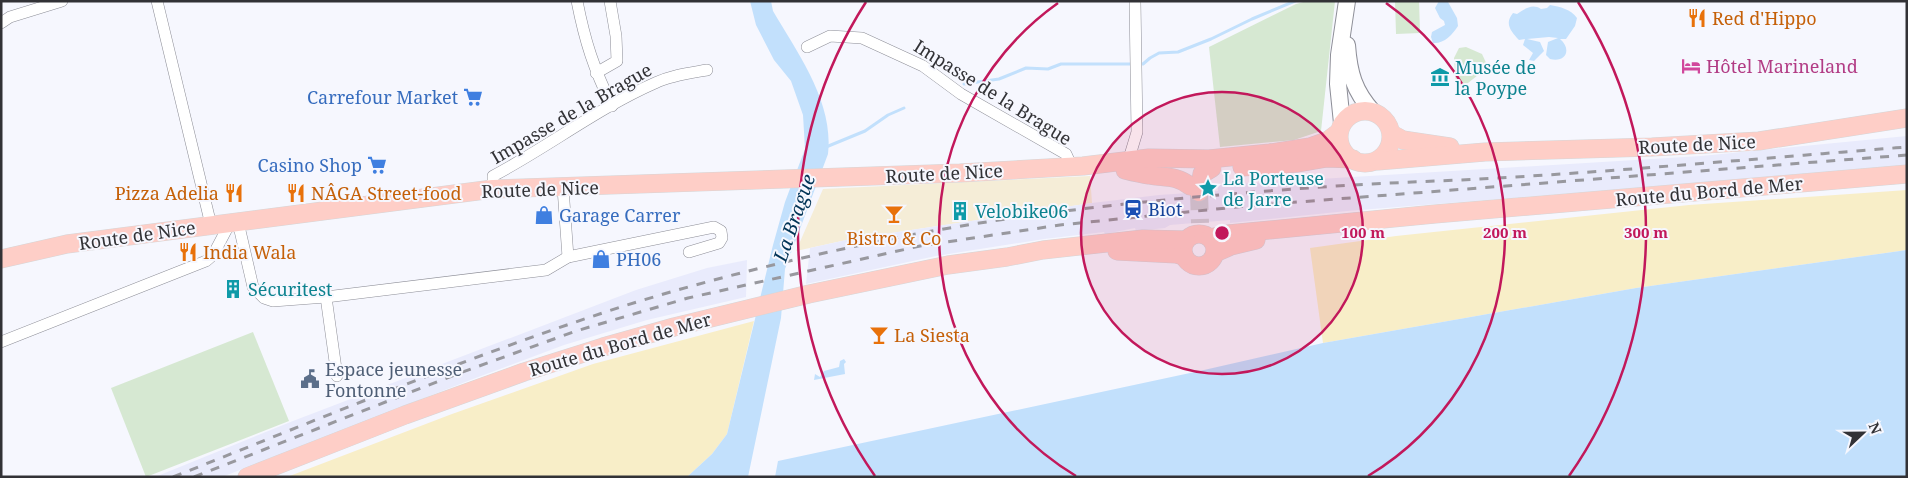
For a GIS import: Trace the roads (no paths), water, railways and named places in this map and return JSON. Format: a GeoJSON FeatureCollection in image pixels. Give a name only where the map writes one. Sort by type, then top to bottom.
{"type":"FeatureCollection","features":[{"type":"Feature","properties":{"kind":"main road"},"geometry":{"type":"LineString","coordinates":[[1347,1],[1339,55],[1338,84],[1341,148],[1353,160],[1362,164],[1485,152]]}},
{"type":"Feature","properties":{"kind":"main road"},"geometry":{"type":"LineString","coordinates":[[1344,20],[1348,57],[1361,99],[1373,112],[1385,119],[1390,126],[1392,134],[1389,148],[1378,161]]}},
{"type":"Feature","properties":{"kind":"main road"},"geometry":{"type":"LineString","coordinates":[[1340,127],[1350,115],[1357,112],[1373,112]]}},
{"type":"Feature","properties":{"kind":"main road","name":"Route de Nice"},"geometry":{"type":"LineString","coordinates":[[1485,152],[1652,147],[1759,141],[1907,118]]}},
{"type":"Feature","properties":{"kind":"main road","name":"Route de Nice"},"geometry":{"type":"LineString","coordinates":[[1,259],[67,244],[493,189],[846,178],[1078,166],[1100,169],[1130,159],[1149,158],[1205,165],[1310,147],[1327,141],[1340,127]]}},
{"type":"Feature","properties":{"kind":"main road"},"geometry":{"type":"LineString","coordinates":[[1392,134],[1403,140],[1485,152]]}},
{"type":"Feature","properties":{"kind":"main road","name":"Route de Nice"},"geometry":{"type":"LineString","coordinates":[[1130,159],[1205,165],[1286,164],[1327,158],[1353,160]]}},
{"type":"Feature","properties":{"kind":"main road"},"geometry":{"type":"LineString","coordinates":[[1130,159],[1150,175],[1171,176],[1184,182],[1193,191],[1205,165]]}},
{"type":"Feature","properties":{"kind":"main road","name":"Route du Bord de Mer"},"geometry":{"type":"LineString","coordinates":[[247,477],[405,415],[524,372],[603,347],[809,294],[938,267],[1043,250],[1129,241],[1198,238],[1512,208],[1907,174]]}},
{"type":"Feature","properties":{"kind":"street"},"geometry":{"type":"LineString","coordinates":[[1,23],[19,14],[62,1]]}},
{"type":"Feature","properties":{"kind":"street"},"geometry":{"type":"LineString","coordinates":[[158,1],[211,225]]}},
{"type":"Feature","properties":{"kind":"street"},"geometry":{"type":"LineString","coordinates":[[577,1],[584,35],[596,73],[612,106]]}},
{"type":"Feature","properties":{"kind":"street"},"geometry":{"type":"LineString","coordinates":[[596,73],[617,61],[616,36],[610,1]]}},
{"type":"Feature","properties":{"kind":"street"},"geometry":{"type":"LineString","coordinates":[[1130,159],[1137,132],[1135,1]]}},
{"type":"Feature","properties":{"kind":"street","name":"Impasse de la Brague"},"geometry":{"type":"LineString","coordinates":[[807,47],[830,36],[862,38],[924,66],[960,94],[1066,154],[1078,166]]}},
{"type":"Feature","properties":{"kind":"street","name":"Impasse de la Brague"},"geometry":{"type":"LineString","coordinates":[[493,189],[493,176],[612,106],[656,83],[674,76],[707,70]]}},
{"type":"Feature","properties":{"kind":"street"},"geometry":{"type":"LineString","coordinates":[[563,188],[568,257]]}},
{"type":"Feature","properties":{"kind":"street"},"geometry":{"type":"LineString","coordinates":[[234,222],[253,288],[264,298],[273,301],[326,297],[546,270],[568,257],[714,227],[721,231],[722,238],[719,243],[689,252]]}},
{"type":"Feature","properties":{"kind":"street"},"geometry":{"type":"LineString","coordinates":[[1,342],[206,261],[234,222]]}},
{"type":"Feature","properties":{"kind":"street"},"geometry":{"type":"LineString","coordinates":[[326,297],[337,376]]}},
{"type":"Feature","properties":{"kind":"water","name":"La Brague"},"geometry":{"type":"Polygon","coordinates":[[[750,1],[771,1],[773,11],[803,61],[820,97],[828,135],[828,154],[785,269],[781,318],[748,477],[687,477],[712,454],[727,434],[773,245],[785,202],[805,149],[803,115],[791,81],[774,60],[756,25],[750,1]]]}},
{"type":"Feature","properties":{"kind":"water"},"geometry":{"type":"Polygon","coordinates":[[[1439,1],[1448,2],[1457,18],[1458,26],[1447,38],[1441,42],[1433,43],[1432,32],[1445,25],[1435,8],[1439,1]]]}},
{"type":"Feature","properties":{"kind":"water"},"geometry":{"type":"Polygon","coordinates":[[[1550,5],[1568,10],[1577,18],[1575,26],[1566,39],[1560,39],[1566,47],[1565,54],[1556,60],[1550,59],[1546,55],[1548,42],[1558,38],[1527,39],[1540,42],[1544,51],[1534,61],[1529,60],[1533,53],[1523,45],[1525,39],[1519,40],[1511,30],[1509,24],[1510,17],[1513,13],[1517,14],[1529,7],[1541,9],[1547,8],[1550,5]]]}},
{"type":"Feature","properties":{"kind":"water"},"geometry":{"type":"Polygon","coordinates":[[[1907,250],[1907,477],[775,477],[778,461],[1323,343],[1636,288],[1907,250]]]}},
{"type":"Feature","properties":{"kind":"water"},"geometry":{"type":"Polygon","coordinates":[[[844,359],[846,362],[844,364],[845,374],[814,380],[815,374],[820,377],[824,371],[839,367],[840,361],[844,359]]]}},
{"type":"Feature","properties":{"kind":"waterway"},"geometry":{"type":"LineString","coordinates":[[1139,64],[1143,64],[1159,53],[1178,52],[1211,39],[1295,1]]}},
{"type":"Feature","properties":{"kind":"waterway"},"geometry":{"type":"LineString","coordinates":[[964,84],[999,79],[1026,68],[1048,69],[1061,64],[1133,64]]}},
{"type":"Feature","properties":{"kind":"waterway"},"geometry":{"type":"LineString","coordinates":[[826,147],[865,131],[888,115],[904,108]]}},
{"type":"Feature","properties":{"kind":"tunnel"},"geometry":{"type":"LineString","coordinates":[[1199,192],[1200,223]]}},
{"type":"Feature","properties":{"kind":"railway"},"geometry":{"type":"LineString","coordinates":[[173,477],[453,366],[624,306],[775,264],[924,232],[1041,214],[1159,200],[1336,186],[1564,174],[1907,147]]}},
{"type":"Feature","properties":{"kind":"railway"},"geometry":{"type":"LineString","coordinates":[[194,477],[457,374],[576,331],[688,298],[920,246],[1060,225],[1246,206],[1907,155]]}},
{"type":"Feature","properties":{"kind":"place","name":"Red d'Hippo"},"geometry":{"type":"Point","coordinates":[1697,18]}},
{"type":"Feature","properties":{"kind":"place","name":"Hôtel Marineland"},"geometry":{"type":"Point","coordinates":[1691,66]}},
{"type":"Feature","properties":{"kind":"place","name":"Musée de la Poype"},"geometry":{"type":"Point","coordinates":[1440,77]}},
{"type":"Feature","properties":{"kind":"place","name":"Carrefour Market"},"geometry":{"type":"Point","coordinates":[473,97]}},
{"type":"Feature","properties":{"kind":"place","name":"Casino Shop"},"geometry":{"type":"Point","coordinates":[377,165]}},
{"type":"Feature","properties":{"kind":"place","name":"La Porteuse de Jarre"},"geometry":{"type":"Point","coordinates":[1208,188]}},
{"type":"Feature","properties":{"kind":"place","name":"Pizza Adelia"},"geometry":{"type":"Point","coordinates":[234,193]}},
{"type":"Feature","properties":{"kind":"place","name":"NÂGA Street-food"},"geometry":{"type":"Point","coordinates":[296,193]}},
{"type":"Feature","properties":{"kind":"place","name":"Biot"},"geometry":{"type":"Point","coordinates":[1133,209]}},
{"type":"Feature","properties":{"kind":"place","name":"Velobike06"},"geometry":{"type":"Point","coordinates":[960,211]}},
{"type":"Feature","properties":{"kind":"place","name":"Bistro & Co"},"geometry":{"type":"Point","coordinates":[894,214]}},
{"type":"Feature","properties":{"kind":"place","name":"Garage Carrer"},"geometry":{"type":"Point","coordinates":[544,215]}},
{"type":"Feature","properties":{"kind":"place","name":"India Wala"},"geometry":{"type":"Point","coordinates":[188,252]}},
{"type":"Feature","properties":{"kind":"place","name":"PH06"},"geometry":{"type":"Point","coordinates":[601,259]}},
{"type":"Feature","properties":{"kind":"place","name":"Sécuritest"},"geometry":{"type":"Point","coordinates":[233,289]}},
{"type":"Feature","properties":{"kind":"place","name":"La Siesta"},"geometry":{"type":"Point","coordinates":[879,335]}},
{"type":"Feature","properties":{"kind":"place","name":"Espace jeunesse Fontonne"},"geometry":{"type":"Point","coordinates":[310,379]}}]}
